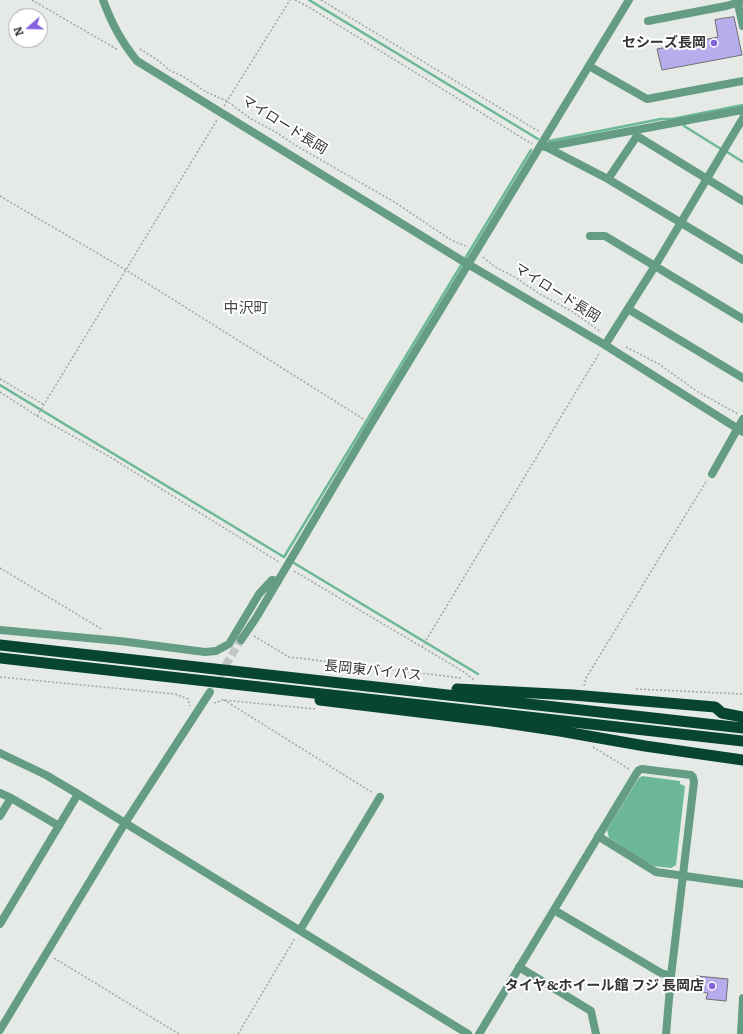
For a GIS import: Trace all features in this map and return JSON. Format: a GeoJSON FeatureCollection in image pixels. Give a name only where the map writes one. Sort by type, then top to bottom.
{"type":"FeatureCollection","features":[{"type":"Feature","properties":{"kind":"highway","name":"長岡東バイパス"},"geometry":{"type":"LineString","coordinates":[[0,645],[743,728]]}},
{"type":"Feature","properties":{"kind":"highway","name":"長岡東バイパス"},"geometry":{"type":"LineString","coordinates":[[0,658],[743,741]]}},
{"type":"Feature","properties":{"kind":"highway"},"geometry":{"type":"LineString","coordinates":[[167,676],[334,702],[493,720],[704,755],[743,760]]}},
{"type":"Feature","properties":{"kind":"highway"},"geometry":{"type":"LineString","coordinates":[[339,683],[573,695],[743,710]]}},
{"type":"Feature","properties":{"kind":"highway"},"geometry":{"type":"LineString","coordinates":[[715,707],[722,713],[743,717]]}},
{"type":"Feature","properties":{"kind":"highway"},"geometry":{"type":"LineString","coordinates":[[704,755],[712,761],[743,768]]}},
{"type":"Feature","properties":{"kind":"street"},"geometry":{"type":"LineString","coordinates":[[103,0],[112,24],[119,37],[137,61],[465,262],[605,345],[740,430]]}},
{"type":"Feature","properties":{"kind":"street"},"geometry":{"type":"LineString","coordinates":[[241,640],[278,581],[465,262],[541,147],[590,66],[626,1]]}},
{"type":"Feature","properties":{"kind":"street"},"geometry":{"type":"LineString","coordinates":[[648,21],[726,6],[739,1],[743,26]]}},
{"type":"Feature","properties":{"kind":"street"},"geometry":{"type":"LineString","coordinates":[[590,66],[647,99],[743,81]]}},
{"type":"Feature","properties":{"kind":"street"},"geometry":{"type":"LineString","coordinates":[[541,147],[636,133],[743,110]]}},
{"type":"Feature","properties":{"kind":"street"},"geometry":{"type":"LineString","coordinates":[[605,345],[655,266],[743,118]]}},
{"type":"Feature","properties":{"kind":"street"},"geometry":{"type":"LineString","coordinates":[[636,133],[743,202]]}},
{"type":"Feature","properties":{"kind":"street"},"geometry":{"type":"LineString","coordinates":[[608,179],[636,133]]}},
{"type":"Feature","properties":{"kind":"street"},"geometry":{"type":"LineString","coordinates":[[541,147],[608,179],[743,260]]}},
{"type":"Feature","properties":{"kind":"street"},"geometry":{"type":"LineString","coordinates":[[590,236],[605,236],[743,319]]}},
{"type":"Feature","properties":{"kind":"street"},"geometry":{"type":"LineString","coordinates":[[628,309],[743,378]]}},
{"type":"Feature","properties":{"kind":"street"},"geometry":{"type":"LineString","coordinates":[[712,474],[740,430],[741,416]]}},
{"type":"Feature","properties":{"kind":"street"},"geometry":{"type":"LineString","coordinates":[[0,630],[125,642],[205,652],[216,651],[229,644],[259,594],[272,580],[278,581]]}},
{"type":"Feature","properties":{"kind":"street"},"geometry":{"type":"LineString","coordinates":[[0,1030],[125,823],[210,692]]}},
{"type":"Feature","properties":{"kind":"street"},"geometry":{"type":"LineString","coordinates":[[0,753],[46,775],[78,794],[468,1034]]}},
{"type":"Feature","properties":{"kind":"street"},"geometry":{"type":"LineString","coordinates":[[479,1034],[636,774],[642,769],[691,775],[693,777],[694,784],[682,875],[666,1034]]}},
{"type":"Feature","properties":{"kind":"street"},"geometry":{"type":"LineString","coordinates":[[0,793],[59,826]]}},
{"type":"Feature","properties":{"kind":"street"},"geometry":{"type":"LineString","coordinates":[[0,924],[78,794]]}},
{"type":"Feature","properties":{"kind":"street"},"geometry":{"type":"LineString","coordinates":[[300,930],[380,797]]}},
{"type":"Feature","properties":{"kind":"street"},"geometry":{"type":"LineString","coordinates":[[0,816],[11,798]]}},
{"type":"Feature","properties":{"kind":"street"},"geometry":{"type":"LineString","coordinates":[[598,836],[656,872],[743,884]]}},
{"type":"Feature","properties":{"kind":"street"},"geometry":{"type":"LineString","coordinates":[[554,910],[661,973],[671,976]]}},
{"type":"Feature","properties":{"kind":"street"},"geometry":{"type":"LineString","coordinates":[[519,967],[591,1011],[596,1034]]}},
{"type":"Feature","properties":{"kind":"street"},"geometry":{"type":"LineString","coordinates":[[741,1034],[743,998]]}},
{"type":"Feature","properties":{"kind":"path"},"geometry":{"type":"LineString","coordinates":[[32,0],[137,61]]}},
{"type":"Feature","properties":{"kind":"path"},"geometry":{"type":"LineString","coordinates":[[38,415],[43,404],[217,122],[227,101],[290,0]]}},
{"type":"Feature","properties":{"kind":"path"},"geometry":{"type":"LineString","coordinates":[[294,0],[308,6],[541,147]]}},
{"type":"Feature","properties":{"kind":"path"},"geometry":{"type":"LineString","coordinates":[[321,0],[547,136]]}},
{"type":"Feature","properties":{"kind":"path","name":"マイロード長岡"},"geometry":{"type":"LineString","coordinates":[[137,47],[159,61],[169,70],[184,77],[206,92],[227,101],[251,119],[396,203],[451,240],[468,247]]}},
{"type":"Feature","properties":{"kind":"path"},"geometry":{"type":"LineString","coordinates":[[0,196],[126,270],[365,420]]}},
{"type":"Feature","properties":{"kind":"path","name":"マイロード長岡"},"geometry":{"type":"LineString","coordinates":[[482,257],[495,267],[573,312],[602,333]]}},
{"type":"Feature","properties":{"kind":"path"},"geometry":{"type":"LineString","coordinates":[[422,647],[605,345]]}},
{"type":"Feature","properties":{"kind":"path"},"geometry":{"type":"LineString","coordinates":[[624,346],[659,364],[698,392],[741,416]]}},
{"type":"Feature","properties":{"kind":"path"},"geometry":{"type":"LineString","coordinates":[[0,379],[43,404]]}},
{"type":"Feature","properties":{"kind":"path"},"geometry":{"type":"LineString","coordinates":[[0,392],[110,457],[286,566],[464,672],[474,680],[289,657],[254,637],[253,632]]}},
{"type":"Feature","properties":{"kind":"path"},"geometry":{"type":"LineString","coordinates":[[583,688],[590,671],[708,478],[712,474]]}},
{"type":"Feature","properties":{"kind":"path"},"geometry":{"type":"LineString","coordinates":[[0,568],[107,633]]}},
{"type":"Feature","properties":{"kind":"path"},"geometry":{"type":"LineString","coordinates":[[0,677],[175,694],[188,699],[190,710]]}},
{"type":"Feature","properties":{"kind":"path"},"geometry":{"type":"LineString","coordinates":[[631,689],[743,694]]}},
{"type":"Feature","properties":{"kind":"path"},"geometry":{"type":"LineString","coordinates":[[223,700],[380,797]]}},
{"type":"Feature","properties":{"kind":"path"},"geometry":{"type":"LineString","coordinates":[[211,705],[216,701],[223,700],[317,709]]}},
{"type":"Feature","properties":{"kind":"path"},"geometry":{"type":"LineString","coordinates":[[589,745],[636,774]]}},
{"type":"Feature","properties":{"kind":"path"},"geometry":{"type":"LineString","coordinates":[[238,1034],[300,930]]}},
{"type":"Feature","properties":{"kind":"path"},"geometry":{"type":"LineString","coordinates":[[46,953],[179,1034]]}},
{"type":"Feature","properties":{"kind":"shaded area"},"geometry":{"type":"Polygon","coordinates":[[[642,776],[680,781],[680,784],[685,786],[676,865],[671,868],[654,866],[609,838],[607,830],[638,779],[642,776]]]}},
{"type":"Feature","properties":{"kind":"building","name":"セシーズ長岡"},"geometry":{"type":"Polygon","coordinates":[[[734,17],[742,55],[662,70],[657,49],[718,37],[715,20],[734,17]]]}},
{"type":"Feature","properties":{"kind":"building","name":"タイヤ&ホイール館 フジ 長岡店"},"geometry":{"type":"Polygon","coordinates":[[[697,976],[728,979],[726,1001],[706,999],[708,993],[696,992],[697,976]]]}},
{"type":"Feature","properties":{"kind":"waterway"},"geometry":{"type":"LineString","coordinates":[[309,0],[538,139]]}},
{"type":"Feature","properties":{"kind":"waterway"},"geometry":{"type":"LineString","coordinates":[[549,141],[743,105]]}},
{"type":"Feature","properties":{"kind":"waterway"},"geometry":{"type":"LineString","coordinates":[[684,126],[721,149]]}},
{"type":"Feature","properties":{"kind":"waterway"},"geometry":{"type":"LineString","coordinates":[[0,385],[284,557],[531,150]]}},
{"type":"Feature","properties":{"kind":"waterway"},"geometry":{"type":"LineString","coordinates":[[727,152],[743,162]]}},
{"type":"Feature","properties":{"kind":"waterway"},"geometry":{"type":"LineString","coordinates":[[294,563],[478,674]]}},
{"type":"Feature","properties":{"kind":"tunnel"},"geometry":{"type":"LineString","coordinates":[[213,686],[241,640]]}},
{"type":"Feature","properties":{"kind":"place","name":"セシーズ長岡"},"geometry":{"type":"Point","coordinates":[714,43]}},
{"type":"Feature","properties":{"kind":"place","name":"タイヤ&ホイール館 フジ 長岡店"},"geometry":{"type":"Point","coordinates":[712,986]}},
{"type":"Feature","properties":{"kind":"district","name":"中沢町"},"geometry":{"type":"Point","coordinates":[246,309]}}]}
